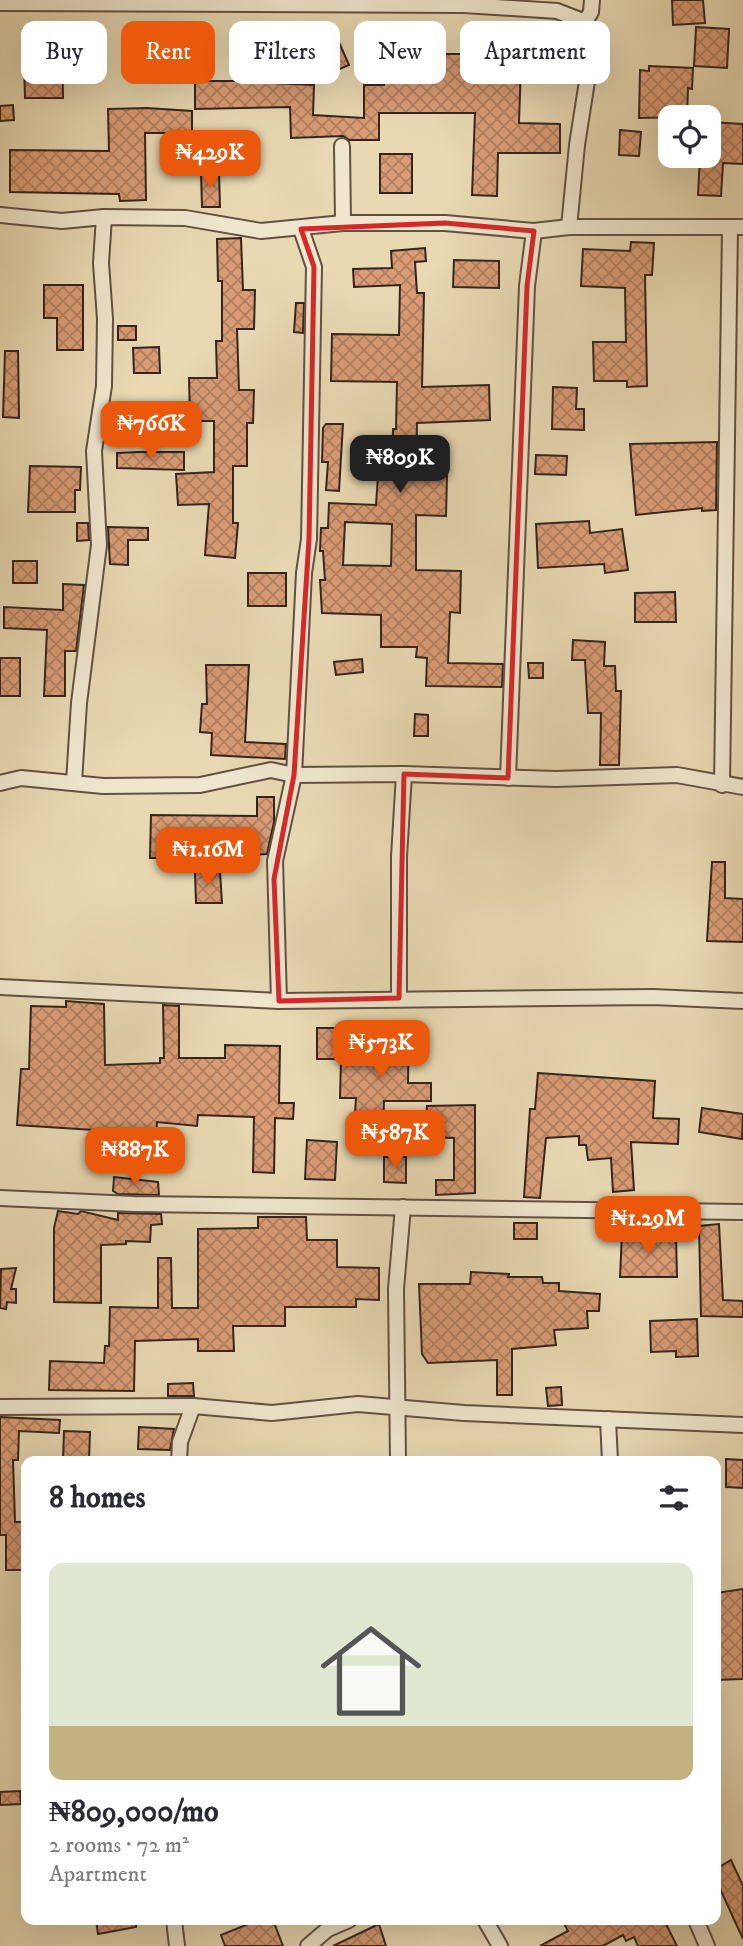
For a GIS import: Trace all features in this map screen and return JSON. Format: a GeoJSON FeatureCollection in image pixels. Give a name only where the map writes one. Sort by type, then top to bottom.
{"type":"FeatureCollection","features":[{"type":"Feature","properties":{"kind":"street"},"geometry":{"type":"LineString","coordinates":[[586,21],[591,12],[592,0]]}},
{"type":"Feature","properties":{"kind":"street"},"geometry":{"type":"LineString","coordinates":[[0,3],[464,5],[557,11],[582,21]]}},
{"type":"Feature","properties":{"kind":"street"},"geometry":{"type":"LineString","coordinates":[[569,227],[587,84]]}},
{"type":"Feature","properties":{"kind":"street"},"geometry":{"type":"LineString","coordinates":[[341,146],[343,223]]}},
{"type":"Feature","properties":{"kind":"street"},"geometry":{"type":"LineString","coordinates":[[0,215],[62,221],[104,217],[186,218],[261,231],[343,223],[445,223],[534,230],[569,227],[737,228],[722,785]]}},
{"type":"Feature","properties":{"kind":"street"},"geometry":{"type":"LineString","coordinates":[[74,782],[79,702],[99,545],[94,451],[104,386],[105,318],[101,263],[104,217]]}},
{"type":"Feature","properties":{"kind":"street"},"geometry":{"type":"LineString","coordinates":[[279,1001],[275,861],[294,775],[304,573],[309,539],[314,267],[301,229]]}},
{"type":"Feature","properties":{"kind":"street"},"geometry":{"type":"LineString","coordinates":[[508,778],[527,286],[534,230]]}},
{"type":"Feature","properties":{"kind":"street"},"geometry":{"type":"LineString","coordinates":[[0,783],[21,778],[103,786],[200,785],[258,770],[294,775],[404,774],[556,779],[677,775],[743,787]]}},
{"type":"Feature","properties":{"kind":"street"},"geometry":{"type":"LineString","coordinates":[[399,998],[399,856],[404,774]]}},
{"type":"Feature","properties":{"kind":"street"},"geometry":{"type":"LineString","coordinates":[[0,987],[279,1001],[653,997],[743,1002]]}},
{"type":"Feature","properties":{"kind":"street"},"geometry":{"type":"LineString","coordinates":[[0,1198],[134,1204],[743,1212]]}},
{"type":"Feature","properties":{"kind":"street"},"geometry":{"type":"LineString","coordinates":[[398,1456],[396,1289],[403,1207]]}},
{"type":"Feature","properties":{"kind":"street"},"geometry":{"type":"LineString","coordinates":[[0,1406],[193,1406],[272,1413],[303,1412],[334,1406],[399,1405],[464,1413],[743,1425]]}},
{"type":"Feature","properties":{"kind":"street"},"geometry":{"type":"LineString","coordinates":[[179,1456],[180,1442],[193,1406]]}},
{"type":"Feature","properties":{"kind":"street"},"geometry":{"type":"LineString","coordinates":[[608,1419],[610,1456]]}},
{"type":"Feature","properties":{"kind":"street"},"geometry":{"type":"LineString","coordinates":[[175,1925],[177,1946]]}},
{"type":"Feature","properties":{"kind":"street"},"geometry":{"type":"LineString","coordinates":[[308,1946],[328,1929],[337,1925]]}},
{"type":"Feature","properties":{"kind":"street"},"geometry":{"type":"LineString","coordinates":[[488,1925],[500,1946]]}},
{"type":"Feature","properties":{"kind":"street"},"geometry":{"type":"LineString","coordinates":[[698,1925],[707,1946]]}},
{"type":"Feature","properties":{"kind":"highlighted area"},"geometry":{"type":"Polygon","coordinates":[[[445,223],[534,231],[527,286],[508,778],[404,774],[399,998],[279,1001],[274,879],[294,775],[309,539],[314,267],[301,229],[445,223]]]}},
{"type":"Feature","properties":{"kind":"building"},"geometry":{"type":"Polygon","coordinates":[[[672,0],[703,0],[705,23],[673,25],[672,0]]]}},
{"type":"Feature","properties":{"kind":"building"},"geometry":{"type":"Polygon","coordinates":[[[696,27],[729,29],[727,68],[694,66],[696,27]]]}},
{"type":"Feature","properties":{"kind":"building"},"geometry":{"type":"Polygon","coordinates":[[[340,44],[349,65],[340,69],[340,44]]]}},
{"type":"Feature","properties":{"kind":"building"},"geometry":{"type":"Polygon","coordinates":[[[446,54],[460,54],[460,84],[520,84],[519,123],[560,124],[560,153],[498,153],[497,196],[472,195],[475,113],[379,113],[379,140],[349,140],[343,136],[291,138],[290,107],[195,109],[195,84],[229,81],[229,84],[314,85],[313,115],[364,118],[364,85],[446,84],[446,54]]]}},
{"type":"Feature","properties":{"kind":"building"},"geometry":{"type":"Polygon","coordinates":[[[649,66],[693,68],[692,89],[688,88],[687,105],[658,105],[658,118],[639,118],[640,70],[649,71],[649,66]]]}},
{"type":"Feature","properties":{"kind":"building"},"geometry":{"type":"Polygon","coordinates":[[[25,84],[63,84],[63,98],[25,98],[25,84]]]}},
{"type":"Feature","properties":{"kind":"building"},"geometry":{"type":"Polygon","coordinates":[[[13,105],[14,120],[0,121],[0,106],[13,105]]]}},
{"type":"Feature","properties":{"kind":"building"},"geometry":{"type":"Polygon","coordinates":[[[108,109],[192,111],[192,133],[145,133],[146,200],[120,201],[119,194],[10,192],[10,150],[109,151],[108,109]]]}},
{"type":"Feature","properties":{"kind":"building"},"geometry":{"type":"Polygon","coordinates":[[[721,123],[743,124],[743,164],[723,163],[721,196],[698,195],[699,168],[721,168],[721,123]]]}},
{"type":"Feature","properties":{"kind":"building"},"geometry":{"type":"Polygon","coordinates":[[[620,130],[641,132],[639,156],[619,155],[620,130]]]}},
{"type":"Feature","properties":{"kind":"building"},"geometry":{"type":"Polygon","coordinates":[[[380,154],[412,154],[412,193],[380,193],[380,154]]]}},
{"type":"Feature","properties":{"kind":"building"},"geometry":{"type":"Polygon","coordinates":[[[201,172],[219,172],[220,207],[202,207],[201,172]]]}},
{"type":"Feature","properties":{"kind":"building"},"geometry":{"type":"Polygon","coordinates":[[[241,238],[243,290],[255,290],[254,329],[237,329],[239,390],[254,390],[253,423],[247,423],[247,466],[233,466],[233,523],[238,523],[235,558],[205,555],[209,504],[178,505],[176,474],[214,472],[214,421],[190,421],[189,378],[217,378],[216,341],[222,341],[222,281],[218,281],[217,239],[241,238]]]}},
{"type":"Feature","properties":{"kind":"building"},"geometry":{"type":"Polygon","coordinates":[[[631,242],[654,243],[652,275],[645,275],[647,386],[627,387],[627,381],[594,381],[593,342],[626,342],[625,288],[581,286],[583,249],[630,251],[631,242]]]}},
{"type":"Feature","properties":{"kind":"building"},"geometry":{"type":"Polygon","coordinates":[[[425,248],[426,261],[415,262],[417,293],[424,293],[422,387],[489,385],[490,420],[417,423],[416,476],[447,476],[446,516],[416,515],[416,570],[461,571],[460,613],[450,612],[448,663],[503,664],[502,687],[426,686],[427,658],[416,657],[417,647],[381,647],[381,615],[322,613],[320,580],[325,580],[323,551],[320,551],[321,528],[328,528],[329,503],[376,505],[378,476],[392,476],[397,382],[331,381],[332,334],[399,335],[400,285],[354,287],[353,269],[392,268],[391,251],[425,248]],[[345,522],[343,565],[391,566],[392,524],[345,522]]]}},
{"type":"Feature","properties":{"kind":"building"},"geometry":{"type":"Polygon","coordinates":[[[454,260],[499,261],[499,288],[453,287],[454,260]]]}},
{"type":"Feature","properties":{"kind":"building"},"geometry":{"type":"Polygon","coordinates":[[[44,285],[83,285],[83,350],[57,350],[57,318],[44,318],[44,285]]]}},
{"type":"Feature","properties":{"kind":"building"},"geometry":{"type":"Polygon","coordinates":[[[296,303],[304,303],[303,333],[294,332],[296,303]]]}},
{"type":"Feature","properties":{"kind":"building"},"geometry":{"type":"Polygon","coordinates":[[[118,326],[136,326],[136,340],[118,340],[118,326]]]}},
{"type":"Feature","properties":{"kind":"building"},"geometry":{"type":"Polygon","coordinates":[[[159,347],[160,373],[134,373],[133,348],[159,347]]]}},
{"type":"Feature","properties":{"kind":"building"},"geometry":{"type":"Polygon","coordinates":[[[5,351],[18,351],[19,418],[3,417],[5,351]]]}},
{"type":"Feature","properties":{"kind":"building"},"geometry":{"type":"Polygon","coordinates":[[[553,387],[577,388],[576,409],[584,409],[584,430],[552,429],[553,387]]]}},
{"type":"Feature","properties":{"kind":"building"},"geometry":{"type":"Polygon","coordinates":[[[134,405],[134,421],[119,421],[118,406],[134,405]]]}},
{"type":"Feature","properties":{"kind":"building"},"geometry":{"type":"Polygon","coordinates":[[[326,424],[343,424],[339,491],[326,490],[328,462],[322,462],[323,428],[326,424]]]}},
{"type":"Feature","properties":{"kind":"building"},"geometry":{"type":"Polygon","coordinates":[[[717,442],[716,510],[702,511],[702,508],[636,515],[630,444],[717,442]]]}},
{"type":"Feature","properties":{"kind":"building"},"geometry":{"type":"Polygon","coordinates":[[[184,452],[184,470],[117,468],[117,453],[184,452]]]}},
{"type":"Feature","properties":{"kind":"building"},"geometry":{"type":"Polygon","coordinates":[[[536,455],[567,456],[566,475],[535,474],[536,455]]]}},
{"type":"Feature","properties":{"kind":"building"},"geometry":{"type":"Polygon","coordinates":[[[30,466],[81,467],[80,490],[75,490],[75,512],[28,512],[30,466]]]}},
{"type":"Feature","properties":{"kind":"building"},"geometry":{"type":"Polygon","coordinates":[[[589,521],[590,533],[622,529],[628,570],[605,573],[604,564],[538,568],[536,524],[589,521]]]}},
{"type":"Feature","properties":{"kind":"building"},"geometry":{"type":"Polygon","coordinates":[[[77,523],[88,523],[89,540],[77,541],[77,523]]]}},
{"type":"Feature","properties":{"kind":"building"},"geometry":{"type":"Polygon","coordinates":[[[108,527],[148,528],[148,540],[128,540],[128,565],[110,564],[108,527]]]}},
{"type":"Feature","properties":{"kind":"building"},"geometry":{"type":"Polygon","coordinates":[[[13,561],[37,561],[37,583],[13,583],[13,561]]]}},
{"type":"Feature","properties":{"kind":"building"},"geometry":{"type":"Polygon","coordinates":[[[248,573],[286,573],[286,606],[248,606],[248,573]]]}},
{"type":"Feature","properties":{"kind":"building"},"geometry":{"type":"Polygon","coordinates":[[[63,584],[84,585],[76,651],[65,651],[65,696],[44,696],[47,630],[4,628],[4,607],[63,610],[63,584]]]}},
{"type":"Feature","properties":{"kind":"building"},"geometry":{"type":"Polygon","coordinates":[[[675,592],[676,622],[635,622],[635,593],[675,592]]]}},
{"type":"Feature","properties":{"kind":"building"},"geometry":{"type":"Polygon","coordinates":[[[573,640],[605,642],[604,666],[615,666],[616,691],[621,691],[619,765],[600,765],[601,713],[588,713],[585,660],[572,660],[573,640]]]}},
{"type":"Feature","properties":{"kind":"building"},"geometry":{"type":"Polygon","coordinates":[[[0,658],[20,658],[20,696],[0,696],[0,658]]]}},
{"type":"Feature","properties":{"kind":"building"},"geometry":{"type":"Polygon","coordinates":[[[362,659],[363,672],[336,675],[334,662],[362,659]]]}},
{"type":"Feature","properties":{"kind":"building"},"geometry":{"type":"Polygon","coordinates":[[[528,663],[543,663],[543,678],[529,678],[528,663]]]}},
{"type":"Feature","properties":{"kind":"building"},"geometry":{"type":"Polygon","coordinates":[[[206,665],[249,665],[245,742],[286,744],[285,759],[211,755],[212,733],[200,732],[202,704],[207,704],[206,665]]]}},
{"type":"Feature","properties":{"kind":"building"},"geometry":{"type":"Polygon","coordinates":[[[415,714],[428,715],[428,736],[414,736],[415,714]]]}},
{"type":"Feature","properties":{"kind":"building"},"geometry":{"type":"Polygon","coordinates":[[[257,797],[274,797],[274,822],[267,854],[222,857],[223,838],[174,838],[174,858],[150,858],[151,815],[257,816],[257,797]]]}},
{"type":"Feature","properties":{"kind":"building"},"geometry":{"type":"Polygon","coordinates":[[[712,862],[725,862],[725,898],[743,899],[743,942],[707,941],[712,862]]]}},
{"type":"Feature","properties":{"kind":"building"},"geometry":{"type":"Polygon","coordinates":[[[220,871],[222,903],[196,903],[195,872],[220,871]]]}},
{"type":"Feature","properties":{"kind":"building"},"geometry":{"type":"Polygon","coordinates":[[[66,1001],[104,1004],[105,1065],[160,1063],[160,1058],[164,1058],[163,1005],[179,1006],[179,1058],[225,1058],[225,1045],[280,1046],[279,1103],[294,1103],[293,1119],[275,1118],[274,1173],[253,1172],[254,1117],[198,1115],[197,1126],[157,1122],[155,1154],[139,1153],[140,1133],[17,1125],[21,1069],[29,1069],[31,1006],[66,1007],[66,1001]]]}},
{"type":"Feature","properties":{"kind":"building"},"geometry":{"type":"Polygon","coordinates":[[[388,1022],[409,1022],[408,1083],[431,1083],[431,1101],[384,1101],[383,1130],[354,1129],[356,1098],[340,1098],[341,1059],[387,1059],[388,1022]]]}},
{"type":"Feature","properties":{"kind":"building"},"geometry":{"type":"Polygon","coordinates":[[[317,1028],[340,1028],[340,1059],[317,1059],[317,1028]]]}},
{"type":"Feature","properties":{"kind":"building"},"geometry":{"type":"Polygon","coordinates":[[[538,1073],[655,1081],[653,1118],[679,1119],[678,1144],[631,1142],[634,1190],[613,1192],[611,1158],[588,1160],[586,1145],[579,1145],[579,1136],[546,1138],[540,1198],[524,1197],[530,1109],[535,1109],[538,1073]]]}},
{"type":"Feature","properties":{"kind":"building"},"geometry":{"type":"Polygon","coordinates":[[[475,1105],[475,1193],[436,1195],[436,1180],[454,1180],[454,1138],[426,1137],[427,1106],[475,1105]]]}},
{"type":"Feature","properties":{"kind":"building"},"geometry":{"type":"Polygon","coordinates":[[[702,1108],[743,1114],[742,1139],[699,1132],[702,1108]]]}},
{"type":"Feature","properties":{"kind":"building"},"geometry":{"type":"Polygon","coordinates":[[[307,1140],[337,1142],[335,1180],[305,1179],[307,1140]]]}},
{"type":"Feature","properties":{"kind":"building"},"geometry":{"type":"Polygon","coordinates":[[[384,1157],[406,1157],[406,1183],[384,1182],[384,1157]]]}},
{"type":"Feature","properties":{"kind":"building"},"geometry":{"type":"Polygon","coordinates":[[[114,1177],[158,1182],[159,1195],[118,1194],[113,1191],[114,1177]]]}},
{"type":"Feature","properties":{"kind":"building"},"geometry":{"type":"Polygon","coordinates":[[[58,1211],[78,1214],[81,1211],[118,1220],[118,1213],[161,1214],[162,1224],[151,1225],[150,1242],[126,1241],[126,1244],[101,1245],[101,1303],[54,1302],[54,1228],[58,1211]]]}},
{"type":"Feature","properties":{"kind":"building"},"geometry":{"type":"Polygon","coordinates":[[[258,1217],[306,1217],[307,1240],[337,1240],[337,1267],[379,1268],[379,1300],[356,1299],[356,1307],[285,1307],[285,1326],[233,1326],[234,1351],[198,1351],[198,1339],[135,1341],[134,1391],[49,1390],[50,1361],[104,1363],[105,1346],[109,1346],[110,1307],[158,1308],[158,1258],[171,1258],[172,1308],[198,1308],[198,1229],[258,1228],[258,1217]]]}},
{"type":"Feature","properties":{"kind":"building"},"geometry":{"type":"Polygon","coordinates":[[[514,1223],[537,1223],[537,1239],[514,1239],[514,1223]]]}},
{"type":"Feature","properties":{"kind":"building"},"geometry":{"type":"Polygon","coordinates":[[[719,1224],[723,1300],[743,1301],[743,1317],[701,1316],[699,1226],[719,1224]]]}},
{"type":"Feature","properties":{"kind":"building"},"geometry":{"type":"Polygon","coordinates":[[[622,1233],[676,1236],[677,1277],[620,1277],[622,1233]]]}},
{"type":"Feature","properties":{"kind":"building"},"geometry":{"type":"Polygon","coordinates":[[[16,1268],[11,1289],[16,1289],[16,1303],[7,1302],[6,1309],[0,1308],[1,1269],[16,1268]]]}},
{"type":"Feature","properties":{"kind":"building"},"geometry":{"type":"Polygon","coordinates":[[[471,1272],[509,1274],[508,1277],[542,1277],[543,1283],[559,1283],[559,1291],[600,1294],[599,1311],[587,1311],[588,1328],[554,1330],[556,1345],[512,1349],[512,1395],[497,1395],[497,1360],[428,1363],[422,1354],[419,1284],[470,1284],[471,1272]]]}},
{"type":"Feature","properties":{"kind":"building"},"geometry":{"type":"Polygon","coordinates":[[[697,1319],[698,1356],[676,1357],[676,1351],[651,1352],[650,1321],[697,1319]]]}},
{"type":"Feature","properties":{"kind":"building"},"geometry":{"type":"Polygon","coordinates":[[[193,1383],[194,1396],[168,1396],[168,1384],[193,1383]]]}},
{"type":"Feature","properties":{"kind":"building"},"geometry":{"type":"Polygon","coordinates":[[[561,1387],[562,1405],[548,1406],[546,1388],[561,1387]]]}},
{"type":"Feature","properties":{"kind":"building"},"geometry":{"type":"Polygon","coordinates":[[[0,1417],[60,1420],[59,1433],[19,1431],[18,1460],[13,1460],[15,1522],[21,1522],[21,1570],[6,1570],[6,1535],[0,1535],[0,1417]]]}},
{"type":"Feature","properties":{"kind":"building"},"geometry":{"type":"Polygon","coordinates":[[[139,1427],[174,1429],[170,1450],[138,1449],[139,1427]]]}},
{"type":"Feature","properties":{"kind":"building"},"geometry":{"type":"Polygon","coordinates":[[[64,1431],[90,1432],[89,1456],[63,1456],[64,1431]]]}},
{"type":"Feature","properties":{"kind":"building"},"geometry":{"type":"Polygon","coordinates":[[[726,1459],[743,1460],[743,1488],[726,1487],[726,1459]]]}},
{"type":"Feature","properties":{"kind":"building"},"geometry":{"type":"Polygon","coordinates":[[[743,1589],[743,1679],[721,1680],[721,1592],[743,1589]]]}},
{"type":"Feature","properties":{"kind":"building"},"geometry":{"type":"Polygon","coordinates":[[[20,1791],[21,1804],[0,1805],[0,1792],[20,1791]]]}},
{"type":"Feature","properties":{"kind":"building"},"geometry":{"type":"Polygon","coordinates":[[[731,1860],[743,1886],[743,1939],[721,1891],[721,1866],[731,1860]]]}},
{"type":"Feature","properties":{"kind":"building"},"geometry":{"type":"Polygon","coordinates":[[[97,1925],[136,1925],[136,1927],[98,1934],[97,1925]]]}},
{"type":"Feature","properties":{"kind":"building"},"geometry":{"type":"Polygon","coordinates":[[[246,1925],[275,1925],[283,1946],[225,1946],[221,1935],[246,1925]]]}},
{"type":"Feature","properties":{"kind":"building"},"geometry":{"type":"Polygon","coordinates":[[[379,1925],[386,1946],[333,1946],[379,1925]]]}},
{"type":"Feature","properties":{"kind":"building"},"geometry":{"type":"Polygon","coordinates":[[[565,1925],[666,1925],[677,1946],[638,1946],[634,1937],[626,1941],[623,1935],[603,1946],[540,1946],[568,1931],[565,1925]]]}}]}
